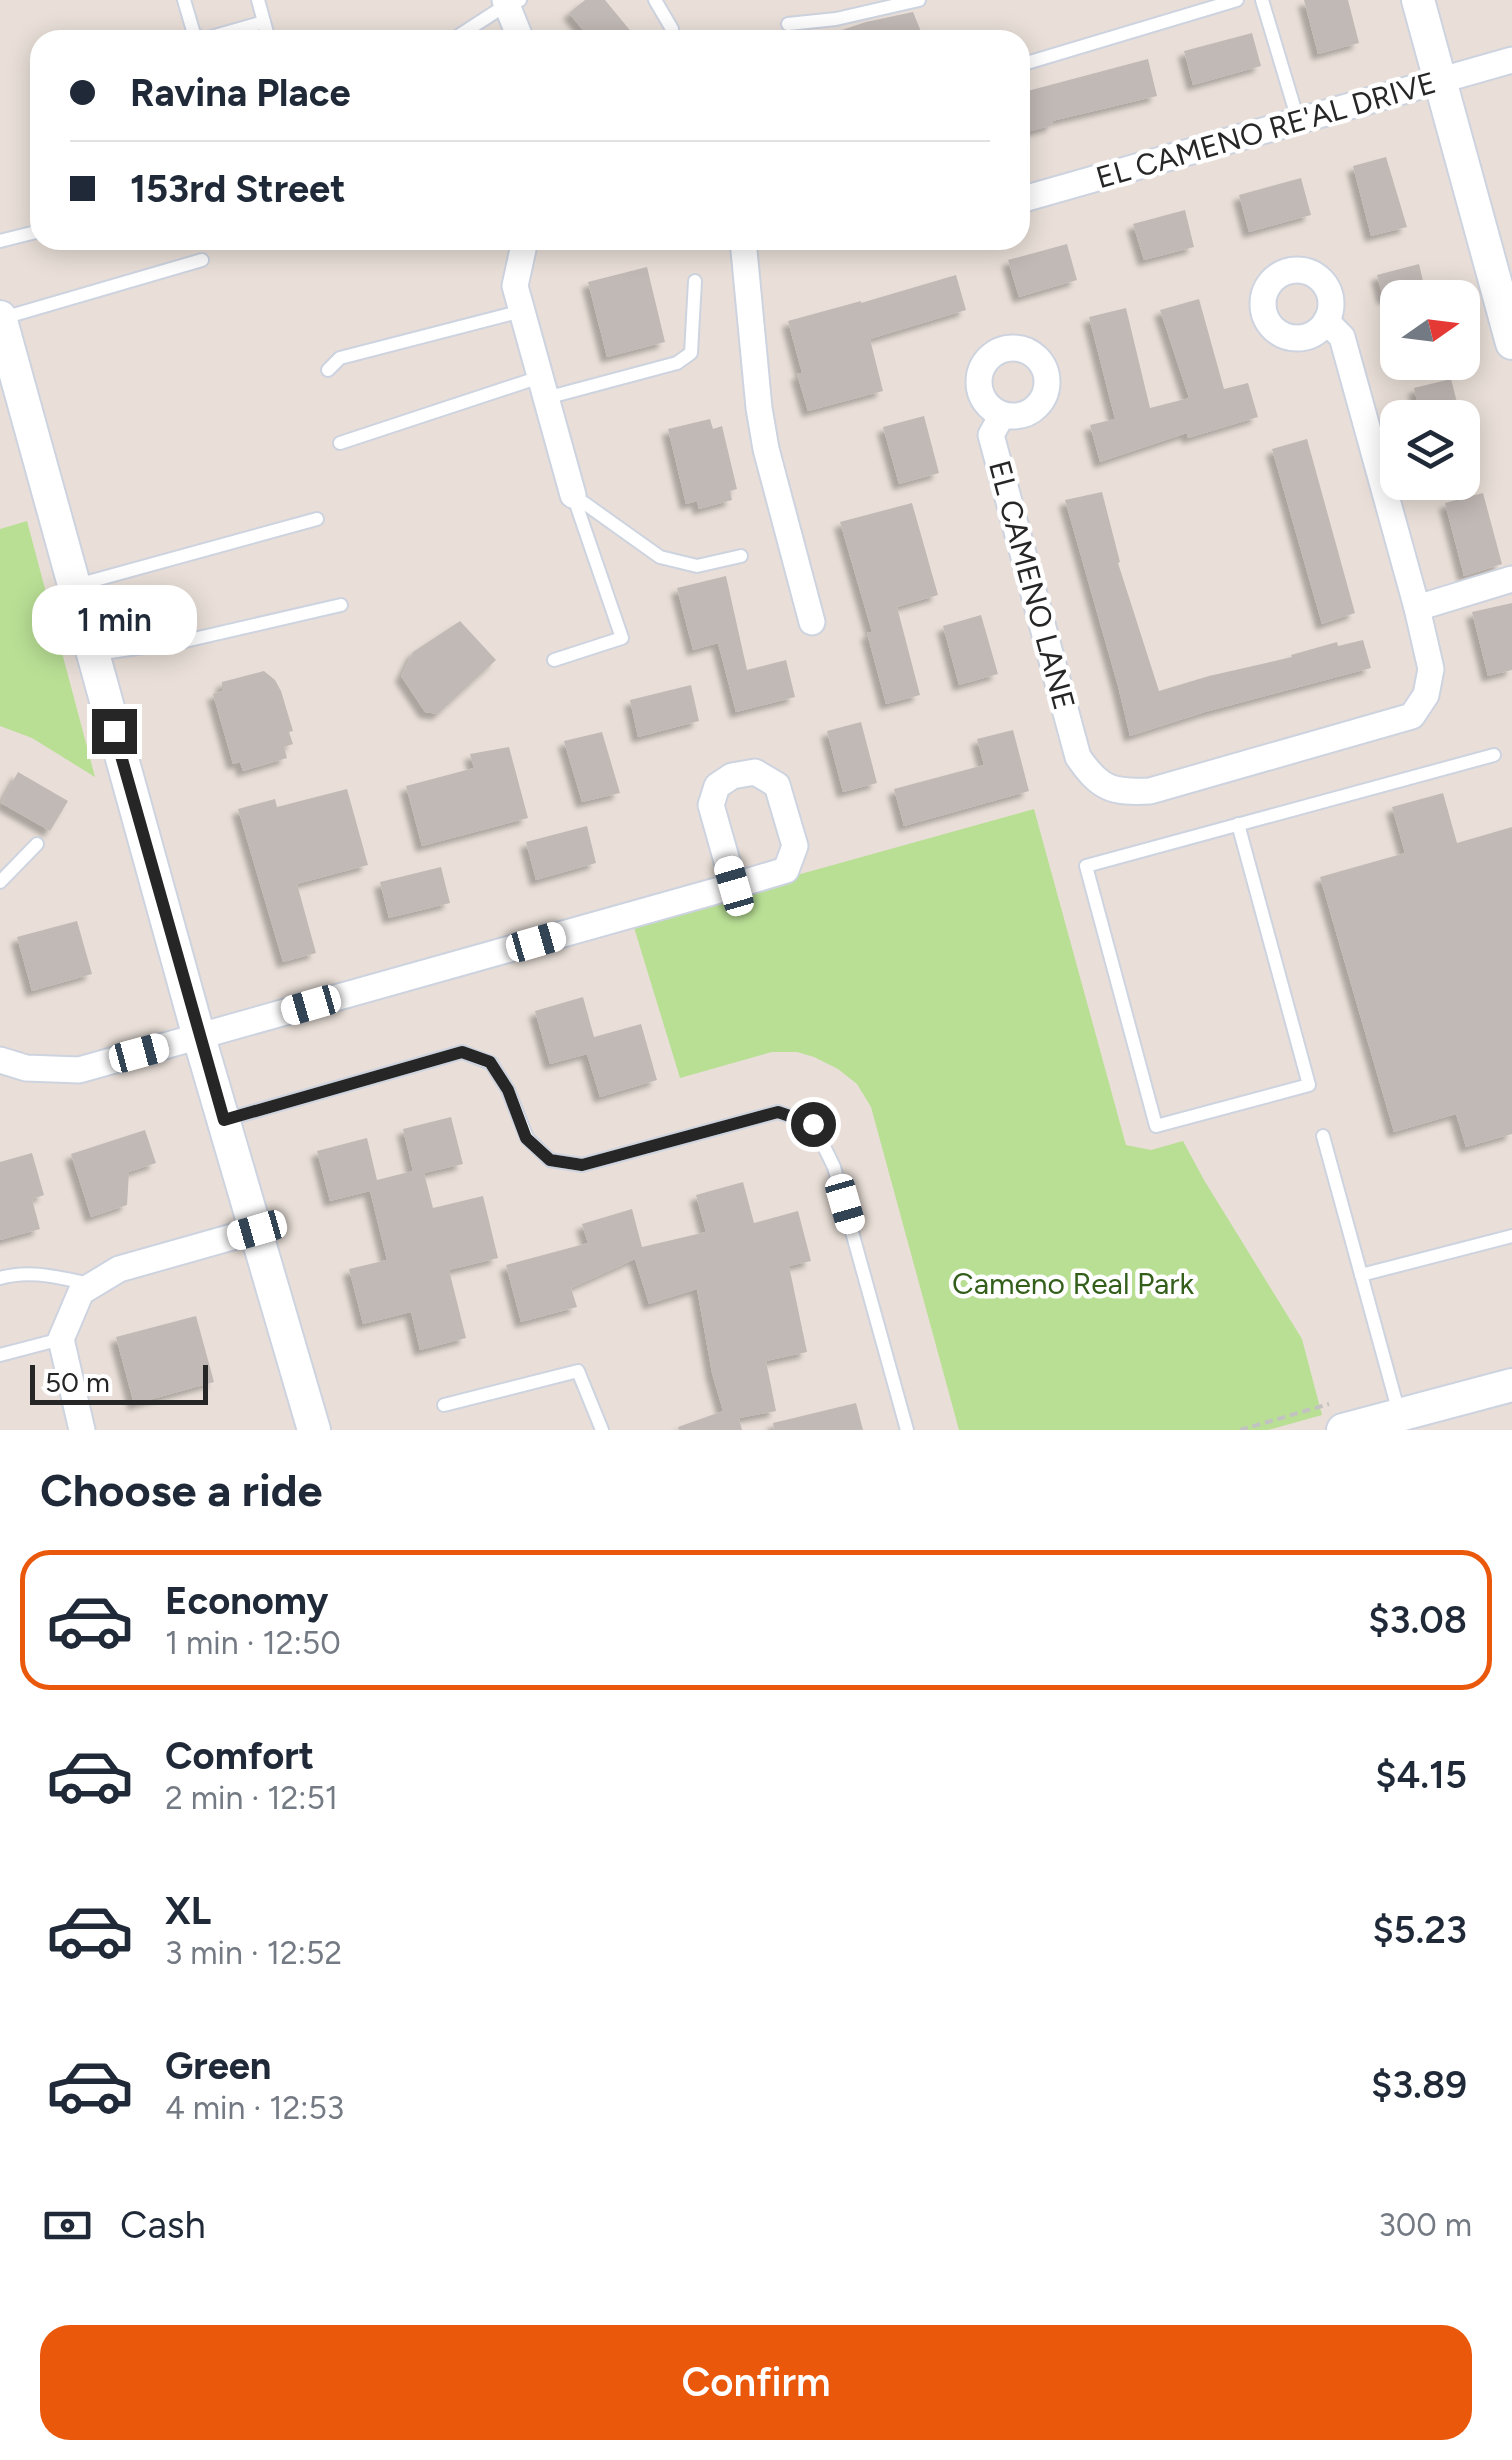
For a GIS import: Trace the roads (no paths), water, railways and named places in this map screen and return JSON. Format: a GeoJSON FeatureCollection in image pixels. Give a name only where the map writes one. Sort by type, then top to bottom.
{"type":"FeatureCollection","features":[{"type":"Feature","properties":{"kind":"street"},"geometry":{"type":"LineString","coordinates":[[1418,0],[1512,343]]}},
{"type":"Feature","properties":{"kind":"street"},"geometry":{"type":"LineString","coordinates":[[510,2],[519,30]]}},
{"type":"Feature","properties":{"kind":"street","name":"EL CAMENO RE'AL DRIVE"},"geometry":{"type":"LineString","coordinates":[[1030,197],[1512,60]]}},
{"type":"Feature","properties":{"kind":"street"},"geometry":{"type":"LineString","coordinates":[[523,250],[514,286],[573,495]]}},
{"type":"Feature","properties":{"kind":"street"},"geometry":{"type":"LineString","coordinates":[[744,250],[758,408],[812,622]]}},
{"type":"Feature","properties":{"kind":"street"},"geometry":{"type":"LineString","coordinates":[[0,318],[199,1036],[314,1430]]}},
{"type":"Feature","properties":{"kind":"street"},"geometry":{"type":"LineString","coordinates":[[1326,321],[1342,337],[1417,608],[1512,579]]}},
{"type":"Feature","properties":{"kind":"street","name":"EL CAMENO LANE"},"geometry":{"type":"LineString","coordinates":[[1002,415],[991,434],[1078,757],[1089,773],[1122,793],[1150,791],[1412,716],[1426,695],[1432,669],[1417,608]]}},
{"type":"Feature","properties":{"kind":"street"},"geometry":{"type":"LineString","coordinates":[[0,1060],[26,1068],[79,1070],[734,886],[786,870],[796,846],[778,785],[756,772],[732,776],[718,786],[711,806],[734,886]]}},
{"type":"Feature","properties":{"kind":"street"},"geometry":{"type":"LineString","coordinates":[[82,1430],[62,1339],[81,1292],[120,1269],[257,1230]]}},
{"type":"Feature","properties":{"kind":"street"},"geometry":{"type":"LineString","coordinates":[[1343,1430],[1512,1385]]}},
{"type":"Feature","properties":{"kind":"lane"},"geometry":{"type":"LineString","coordinates":[[184,0],[193,30]]}},
{"type":"Feature","properties":{"kind":"lane"},"geometry":{"type":"LineString","coordinates":[[258,0],[266,30]]}},
{"type":"Feature","properties":{"kind":"lane"},"geometry":{"type":"LineString","coordinates":[[654,0],[672,28]]}},
{"type":"Feature","properties":{"kind":"lane"},"geometry":{"type":"LineString","coordinates":[[788,24],[836,19],[914,0]]}},
{"type":"Feature","properties":{"kind":"lane"},"geometry":{"type":"LineString","coordinates":[[1030,62],[1236,0]]}},
{"type":"Feature","properties":{"kind":"lane"},"geometry":{"type":"LineString","coordinates":[[1262,0],[1298,120]]}},
{"type":"Feature","properties":{"kind":"lane"},"geometry":{"type":"LineString","coordinates":[[467,30],[510,2]]}},
{"type":"Feature","properties":{"kind":"lane"},"geometry":{"type":"LineString","coordinates":[[234,30],[264,22]]}},
{"type":"Feature","properties":{"kind":"lane"},"geometry":{"type":"LineString","coordinates":[[0,241],[30,233]]}},
{"type":"Feature","properties":{"kind":"lane"},"geometry":{"type":"LineString","coordinates":[[0,318],[202,260]]}},
{"type":"Feature","properties":{"kind":"lane"},"geometry":{"type":"LineString","coordinates":[[340,443],[543,387],[678,363],[691,353],[696,281]]}},
{"type":"Feature","properties":{"kind":"lane"},"geometry":{"type":"LineString","coordinates":[[328,370],[340,358],[522,311]]}},
{"type":"Feature","properties":{"kind":"lane"},"geometry":{"type":"LineString","coordinates":[[573,495],[660,557],[697,566],[741,556]]}},
{"type":"Feature","properties":{"kind":"lane"},"geometry":{"type":"LineString","coordinates":[[554,660],[622,638],[573,495]]}},
{"type":"Feature","properties":{"kind":"lane"},"geometry":{"type":"LineString","coordinates":[[74,586],[317,519]]}},
{"type":"Feature","properties":{"kind":"lane"},"geometry":{"type":"LineString","coordinates":[[93,655],[186,641],[342,605]]}},
{"type":"Feature","properties":{"kind":"lane"},"geometry":{"type":"LineString","coordinates":[[1238,824],[1309,1085],[1156,1126],[1086,866],[1238,824],[1494,756]]}},
{"type":"Feature","properties":{"kind":"lane"},"geometry":{"type":"LineString","coordinates":[[0,882],[37,844]]}},
{"type":"Feature","properties":{"kind":"lane"},"geometry":{"type":"LineString","coordinates":[[224,1120],[462,1052],[490,1062],[508,1090],[526,1138],[550,1160],[582,1165],[778,1112],[813,1124],[834,1167],[907,1430]]}},
{"type":"Feature","properties":{"kind":"lane"},"geometry":{"type":"LineString","coordinates":[[1323,1136],[1399,1415]]}},
{"type":"Feature","properties":{"kind":"lane"},"geometry":{"type":"LineString","coordinates":[[1361,1275],[1512,1236]]}},
{"type":"Feature","properties":{"kind":"lane"},"geometry":{"type":"LineString","coordinates":[[0,1278],[36,1273],[93,1285]]}},
{"type":"Feature","properties":{"kind":"lane"},"geometry":{"type":"LineString","coordinates":[[0,1355],[62,1339]]}},
{"type":"Feature","properties":{"kind":"lane"},"geometry":{"type":"LineString","coordinates":[[444,1405],[578,1371],[602,1430]]}},
{"type":"Feature","properties":{"kind":"park label","name":"Cameno Real Park"},"geometry":{"type":"Point","coordinates":[1073,1283]}}]}
